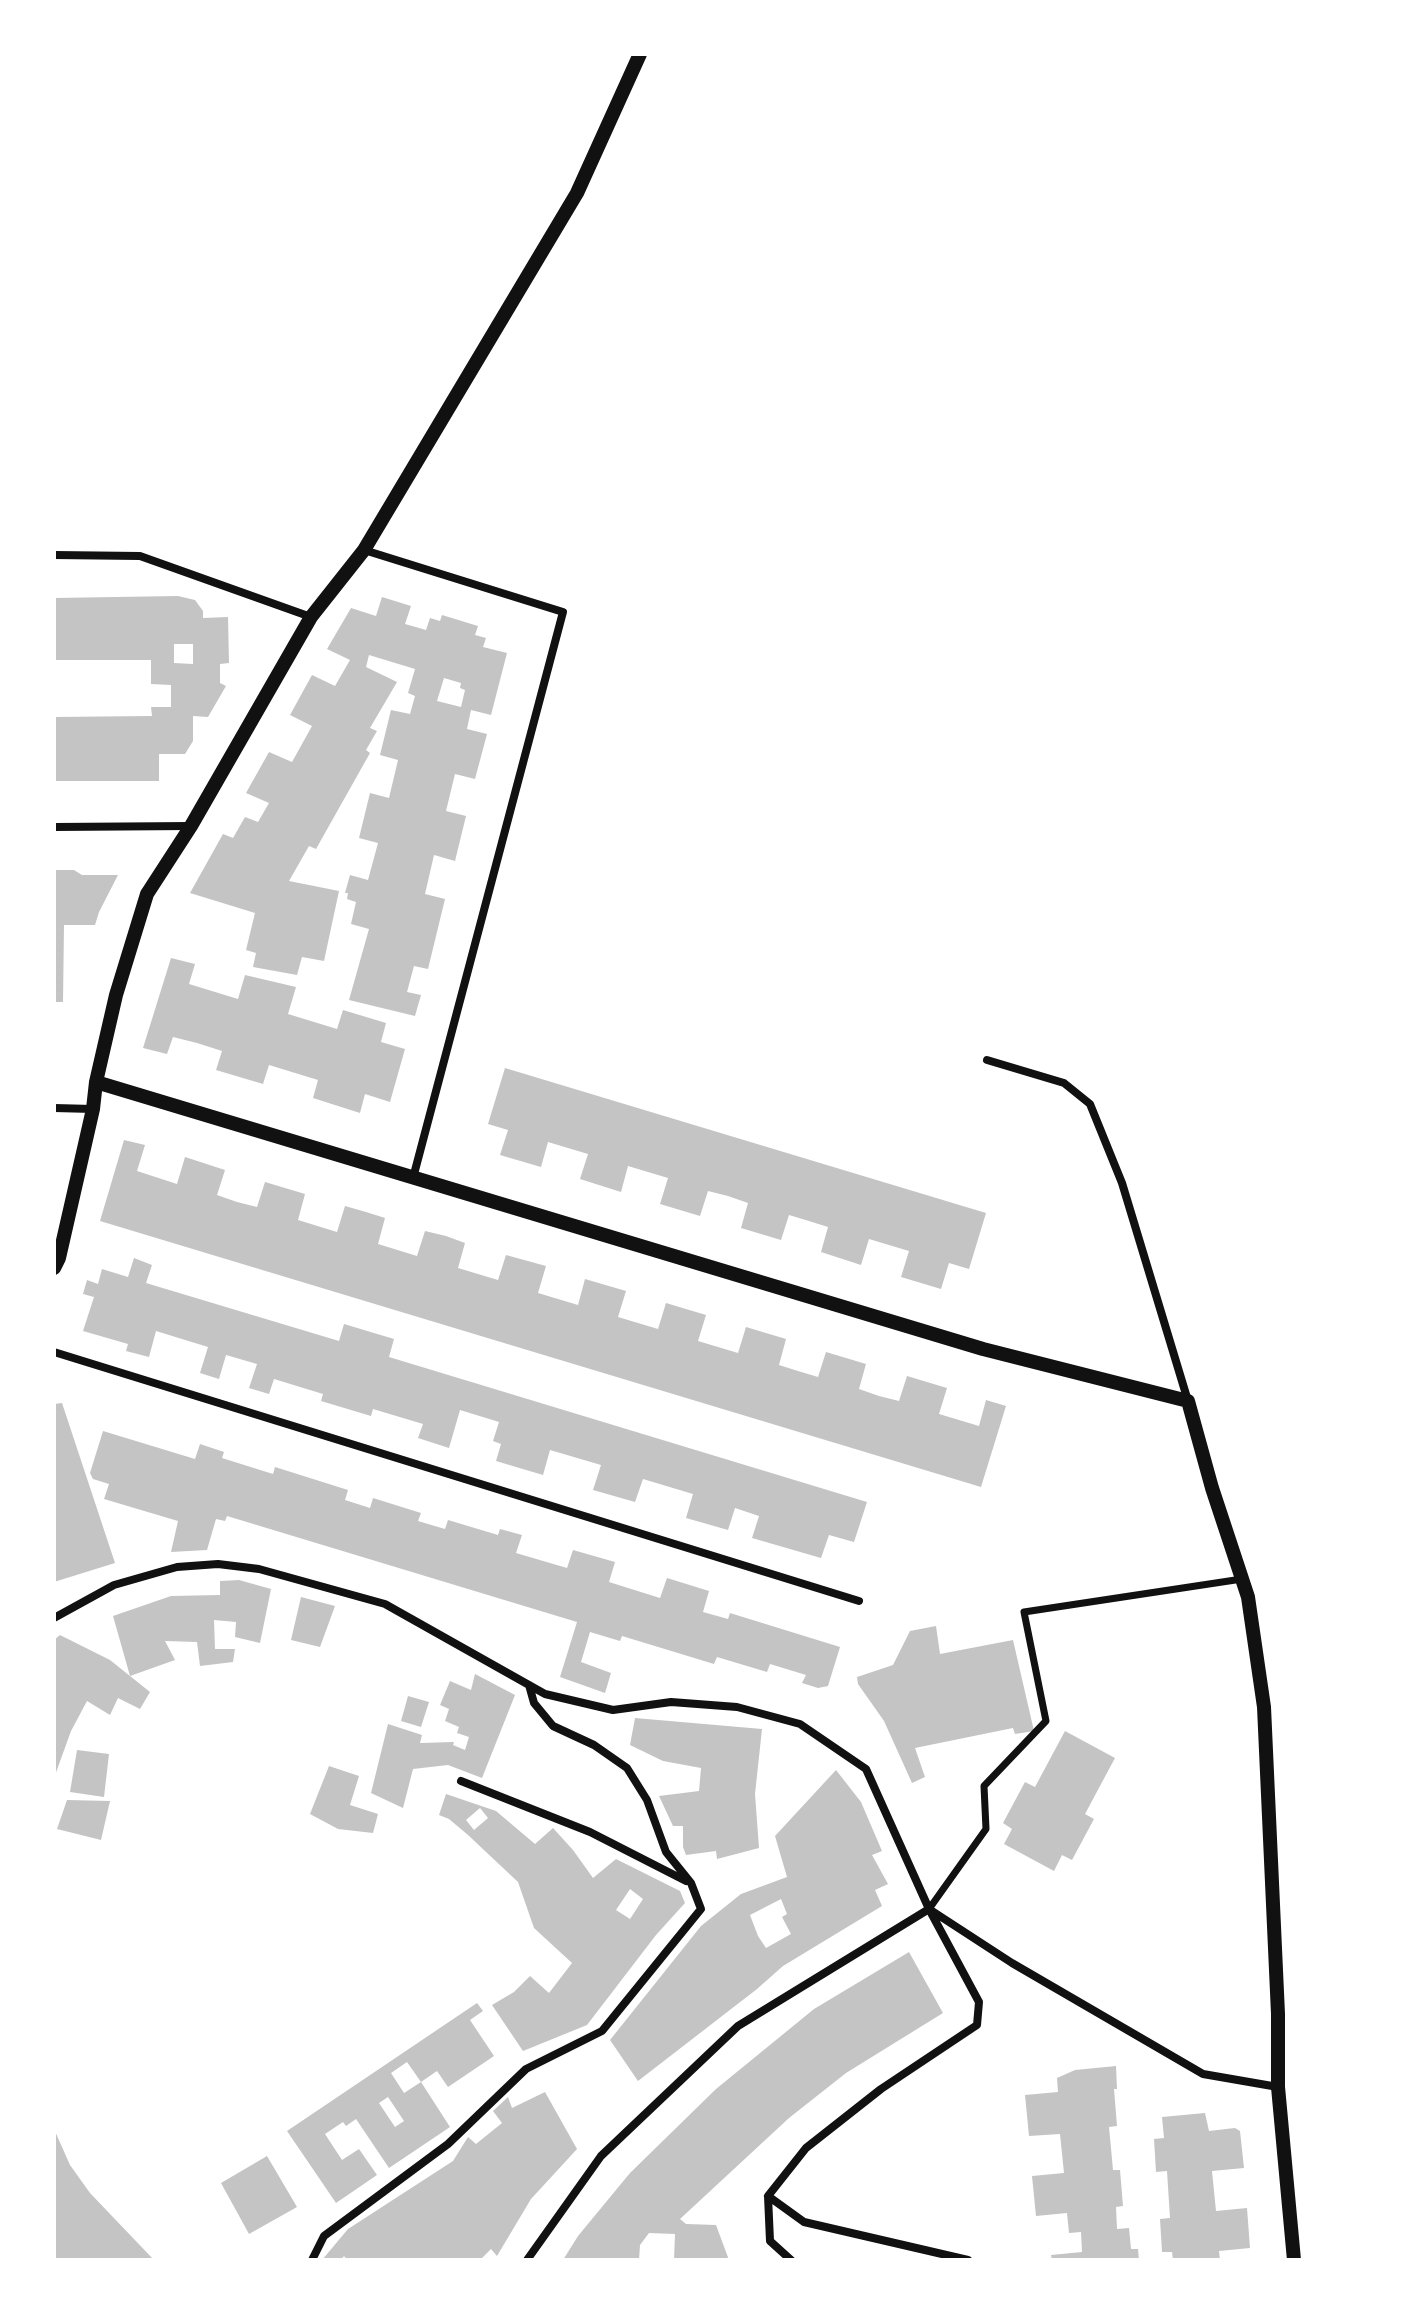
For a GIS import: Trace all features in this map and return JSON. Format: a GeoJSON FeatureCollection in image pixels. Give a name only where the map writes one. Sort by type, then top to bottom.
{"type":"FeatureCollection","features":[{"type":"Feature","properties":{"kind":"street"},"geometry":{"type":"LineString","coordinates":[[54,1268],[59,1258],[93,1109],[116,995],[147,894],[191,826],[311,617],[364,550],[577,193],[640,54]]}},
{"type":"Feature","properties":{"kind":"street"},"geometry":{"type":"LineString","coordinates":[[364,550],[563,612],[413,1179]]}},
{"type":"Feature","properties":{"kind":"street"},"geometry":{"type":"LineString","coordinates":[[54,555],[140,556],[311,617]]}},
{"type":"Feature","properties":{"kind":"street"},"geometry":{"type":"LineString","coordinates":[[54,827],[191,826]]}},
{"type":"Feature","properties":{"kind":"street"},"geometry":{"type":"LineString","coordinates":[[987,1060],[1064,1083],[1090,1104],[1122,1183],[1212,1488],[1248,1597],[1264,1707],[1278,2014],[1278,2087],[1294,2260]]}},
{"type":"Feature","properties":{"kind":"street"},"geometry":{"type":"LineString","coordinates":[[96,1082],[983,1349],[1188,1401]]}},
{"type":"Feature","properties":{"kind":"street"},"geometry":{"type":"LineString","coordinates":[[54,1108],[93,1109]]}},
{"type":"Feature","properties":{"kind":"street"},"geometry":{"type":"LineString","coordinates":[[54,1352],[859,1601]]}},
{"type":"Feature","properties":{"kind":"street"},"geometry":{"type":"LineString","coordinates":[[54,1618],[114,1585],[177,1567],[218,1564],[259,1569],[385,1604],[545,1694],[613,1710],[671,1702],[737,1707],[800,1724],[866,1769],[929,1909],[979,2002],[977,2025],[881,2089],[806,2148],[768,2196],[770,2241],[791,2260]]}},
{"type":"Feature","properties":{"kind":"street"},"geometry":{"type":"LineString","coordinates":[[527,2260],[601,2156],[738,2026],[929,1909],[986,1829],[984,1786],[1046,1721],[1024,1612],[1242,1579]]}},
{"type":"Feature","properties":{"kind":"street"},"geometry":{"type":"LineString","coordinates":[[312,2260],[324,2236],[448,2144],[526,2069],[602,2031],[701,1909],[691,1883],[666,1852],[647,1800],[627,1768],[594,1745],[553,1726],[534,1703],[529,1685]]}},
{"type":"Feature","properties":{"kind":"street"},"geometry":{"type":"LineString","coordinates":[[461,1781],[590,1832],[691,1883]]}},
{"type":"Feature","properties":{"kind":"street"},"geometry":{"type":"LineString","coordinates":[[929,1909],[1012,1963],[1203,2074],[1278,2087]]}},
{"type":"Feature","properties":{"kind":"street"},"geometry":{"type":"LineString","coordinates":[[768,2196],[804,2222],[968,2260]]}},
{"type":"Feature","properties":{"kind":"building"},"geometry":{"type":"Polygon","coordinates":[[[178,596],[195,600],[203,611],[203,618],[228,617],[229,663],[220,664],[220,683],[226,686],[208,717],[193,716],[193,741],[185,754],[159,754],[159,781],[54,781],[54,717],[152,716],[151,707],[171,707],[171,685],[151,684],[151,660],[54,660],[54,598],[178,596]],[[174,644],[174,663],[193,664],[193,644],[174,644]]]}},
{"type":"Feature","properties":{"kind":"building"},"geometry":{"type":"Polygon","coordinates":[[[382,597],[411,606],[405,624],[426,630],[430,618],[440,621],[442,615],[478,626],[475,635],[486,638],[483,647],[507,653],[491,715],[471,710],[467,729],[487,734],[475,779],[455,774],[446,811],[466,816],[455,861],[434,855],[425,894],[445,899],[428,969],[414,966],[407,992],[421,995],[415,1016],[349,1000],[369,929],[351,924],[356,902],[347,899],[348,893],[345,893],[350,875],[368,880],[378,843],[359,838],[370,793],[389,798],[398,760],[380,755],[391,710],[410,714],[415,696],[408,693],[415,669],[369,655],[366,667],[397,682],[370,728],[377,731],[366,750],[370,753],[316,849],[309,846],[289,881],[339,891],[324,961],[302,957],[297,975],[253,967],[256,953],[246,950],[255,913],[190,893],[223,834],[233,838],[245,817],[258,822],[269,803],[246,793],[269,752],[292,762],[312,726],[290,715],[312,675],[335,686],[350,660],[327,649],[351,608],[376,616],[382,597]],[[444,678],[437,701],[461,707],[465,690],[460,688],[461,683],[444,678]]]}},
{"type":"Feature","properties":{"kind":"building"},"geometry":{"type":"Polygon","coordinates":[[[54,870],[74,870],[82,875],[118,875],[95,925],[64,925],[63,1002],[54,1002],[54,870]]]}},
{"type":"Feature","properties":{"kind":"building"},"geometry":{"type":"Polygon","coordinates":[[[171,958],[195,964],[189,984],[238,999],[245,975],[296,987],[288,1014],[337,1029],[343,1010],[386,1023],[381,1042],[405,1049],[390,1102],[365,1094],[360,1113],[313,1098],[318,1080],[269,1065],[263,1084],[216,1070],[222,1051],[173,1037],[167,1054],[143,1048],[171,958]]]}},
{"type":"Feature","properties":{"kind":"building"},"geometry":{"type":"Polygon","coordinates":[[[505,1068],[986,1213],[969,1269],[949,1263],[941,1289],[901,1277],[909,1251],[869,1239],[861,1265],[821,1252],[828,1227],[809,1221],[789,1215],[781,1240],[741,1228],[748,1203],[728,1196],[708,1191],[700,1216],[660,1204],[668,1178],[628,1166],[621,1192],[580,1179],[588,1154],[548,1142],[541,1167],[500,1155],[508,1130],[488,1124],[505,1068]]]}},
{"type":"Feature","properties":{"kind":"building"},"geometry":{"type":"Polygon","coordinates":[[[124,1140],[145,1145],[137,1171],[177,1184],[185,1157],[225,1170],[217,1195],[237,1202],[257,1207],[265,1182],[305,1194],[298,1220],[337,1232],[345,1206],[385,1218],[378,1244],[417,1256],[425,1231],[465,1243],[458,1268],[498,1280],[506,1255],[546,1266],[538,1293],[578,1305],[585,1279],[626,1291],[618,1317],[658,1329],[666,1303],[706,1315],[698,1341],[738,1353],[746,1327],[786,1339],[779,1365],[798,1371],[818,1377],[826,1352],[866,1364],[859,1389],[879,1396],[899,1401],[907,1376],[947,1388],[939,1414],[979,1426],[986,1400],[1006,1406],[981,1487],[100,1221],[124,1140]]]}},
{"type":"Feature","properties":{"kind":"building"},"geometry":{"type":"Polygon","coordinates":[[[134,1258],[152,1265],[146,1283],[339,1341],[344,1324],[394,1339],[389,1357],[867,1502],[854,1542],[829,1535],[821,1558],[752,1538],[759,1516],[735,1508],[728,1530],[686,1518],[693,1494],[643,1479],[635,1502],[593,1490],[601,1465],[550,1450],[543,1475],[496,1461],[501,1444],[493,1441],[499,1422],[460,1410],[449,1448],[418,1438],[423,1424],[373,1409],[371,1416],[321,1401],[323,1394],[274,1379],[269,1394],[249,1388],[257,1364],[226,1355],[219,1379],[200,1373],[208,1347],[156,1331],[149,1357],[126,1351],[128,1344],[83,1331],[94,1297],[83,1294],[87,1280],[98,1284],[102,1269],[128,1277],[134,1258]]]}},
{"type":"Feature","properties":{"kind":"building"},"geometry":{"type":"Polygon","coordinates":[[[62,1403],[115,1563],[54,1582],[54,1404],[62,1403]]]}},
{"type":"Feature","properties":{"kind":"building"},"geometry":{"type":"Polygon","coordinates":[[[103,1431],[195,1459],[200,1444],[224,1452],[222,1458],[273,1474],[275,1467],[348,1490],[345,1500],[370,1508],[373,1498],[421,1513],[418,1521],[445,1529],[448,1520],[498,1535],[500,1529],[522,1535],[516,1553],[567,1568],[573,1550],[615,1562],[609,1582],[660,1598],[667,1578],[709,1591],[703,1612],[728,1619],[730,1613],[840,1647],[828,1686],[818,1688],[802,1683],[806,1675],[770,1664],[767,1672],[717,1657],[714,1664],[622,1636],[620,1641],[590,1632],[581,1662],[611,1673],[605,1693],[560,1677],[577,1622],[227,1516],[225,1521],[216,1519],[207,1550],[171,1552],[178,1521],[104,1499],[109,1484],[93,1479],[90,1473],[103,1431]]]}},
{"type":"Feature","properties":{"kind":"building"},"geometry":{"type":"Polygon","coordinates":[[[239,1580],[271,1589],[260,1643],[235,1637],[236,1622],[214,1620],[215,1649],[235,1649],[233,1662],[200,1666],[197,1642],[165,1641],[175,1660],[130,1676],[113,1616],[171,1596],[220,1595],[220,1581],[239,1580]]]}},
{"type":"Feature","properties":{"kind":"building"},"geometry":{"type":"Polygon","coordinates":[[[301,1597],[335,1606],[320,1647],[291,1640],[301,1597]]]}},
{"type":"Feature","properties":{"kind":"building"},"geometry":{"type":"Polygon","coordinates":[[[936,1626],[940,1654],[1013,1640],[1034,1731],[1015,1734],[1013,1728],[915,1748],[925,1777],[912,1783],[884,1721],[858,1684],[857,1677],[893,1665],[910,1631],[936,1626]]]}},
{"type":"Feature","properties":{"kind":"building"},"geometry":{"type":"Polygon","coordinates":[[[60,1635],[110,1660],[150,1692],[140,1709],[118,1698],[110,1715],[87,1701],[71,1731],[54,1778],[54,1640],[60,1635]]]}},
{"type":"Feature","properties":{"kind":"building"},"geometry":{"type":"Polygon","coordinates":[[[475,1674],[515,1695],[482,1778],[448,1765],[413,1769],[403,1808],[371,1793],[388,1724],[422,1735],[420,1743],[454,1742],[453,1745],[465,1750],[469,1737],[457,1733],[459,1727],[445,1721],[449,1709],[440,1705],[450,1681],[471,1690],[475,1674]]]}},
{"type":"Feature","properties":{"kind":"building"},"geometry":{"type":"Polygon","coordinates":[[[408,1696],[429,1702],[421,1727],[401,1721],[408,1696]]]}},
{"type":"Feature","properties":{"kind":"building"},"geometry":{"type":"Polygon","coordinates":[[[635,1718],[762,1729],[755,1794],[759,1848],[717,1859],[716,1851],[686,1855],[683,1826],[673,1826],[659,1796],[699,1791],[701,1768],[663,1761],[630,1745],[635,1718]]]}},
{"type":"Feature","properties":{"kind":"building"},"geometry":{"type":"Polygon","coordinates":[[[1065,1731],[1115,1758],[1085,1814],[1094,1819],[1072,1860],[1062,1855],[1054,1871],[1004,1844],[1012,1829],[1003,1823],[1025,1782],[1035,1787],[1065,1731]]]}},
{"type":"Feature","properties":{"kind":"building"},"geometry":{"type":"Polygon","coordinates":[[[77,1750],[109,1754],[104,1797],[70,1792],[77,1750]]]}},
{"type":"Feature","properties":{"kind":"building"},"geometry":{"type":"Polygon","coordinates":[[[329,1766],[359,1776],[350,1805],[378,1814],[373,1833],[338,1829],[310,1814],[329,1766]]]}},
{"type":"Feature","properties":{"kind":"building"},"geometry":{"type":"Polygon","coordinates":[[[836,1770],[861,1802],[882,1851],[872,1855],[888,1884],[875,1890],[882,1906],[783,1966],[638,2081],[610,2040],[701,1926],[741,1894],[787,1877],[775,1836],[836,1770]],[[781,1899],[750,1915],[766,1948],[791,1934],[782,1917],[787,1914],[781,1899]]]}},
{"type":"Feature","properties":{"kind":"building"},"geometry":{"type":"Polygon","coordinates":[[[446,1794],[496,1811],[535,1844],[553,1828],[593,1878],[616,1859],[680,1891],[685,1903],[656,1935],[587,2025],[523,2051],[492,2005],[514,1992],[530,1976],[549,1993],[572,1963],[534,1928],[518,1882],[468,1835],[439,1815],[446,1794]],[[480,1808],[466,1820],[474,1830],[488,1818],[480,1808]],[[630,1889],[616,1910],[630,1919],[643,1899],[630,1889]]]}},
{"type":"Feature","properties":{"kind":"building"},"geometry":{"type":"Polygon","coordinates":[[[67,1800],[110,1801],[101,1840],[57,1829],[67,1800]]]}},
{"type":"Feature","properties":{"kind":"building"},"geometry":{"type":"Polygon","coordinates":[[[909,1952],[943,2013],[846,2073],[789,2118],[680,2219],[686,2224],[716,2225],[729,2260],[674,2260],[675,2234],[649,2233],[640,2245],[639,2260],[563,2260],[578,2236],[630,2173],[716,2089],[814,2009],[909,1952]]]}},
{"type":"Feature","properties":{"kind":"building"},"geometry":{"type":"Polygon","coordinates":[[[477,2003],[483,2011],[470,2020],[494,2056],[448,2087],[437,2071],[421,2082],[450,2127],[389,2168],[356,2119],[346,2126],[343,2122],[325,2134],[342,2160],[359,2149],[377,2175],[336,2203],[287,2131],[477,2003]],[[407,2062],[391,2073],[404,2093],[421,2082],[407,2062]],[[388,2097],[379,2103],[395,2127],[404,2121],[388,2097]]]}},
{"type":"Feature","properties":{"kind":"building"},"geometry":{"type":"Polygon","coordinates":[[[1116,2066],[1117,2126],[1109,2127],[1113,2170],[1120,2170],[1123,2206],[1116,2207],[1117,2229],[1129,2228],[1131,2249],[1138,2249],[1139,2260],[1052,2260],[1051,2255],[1082,2252],[1081,2232],[1069,2233],[1067,2213],[1036,2216],[1032,2176],[1064,2173],[1060,2134],[1029,2136],[1025,2095],[1058,2092],[1057,2078],[1075,2070],[1116,2066]]]}},
{"type":"Feature","properties":{"kind":"building"},"geometry":{"type":"Polygon","coordinates":[[[545,2092],[577,2149],[531,2199],[497,2256],[491,2249],[480,2260],[347,2260],[344,2256],[341,2260],[322,2260],[348,2229],[453,2161],[468,2137],[476,2144],[502,2123],[493,2111],[508,2097],[512,2108],[545,2092]]]}},
{"type":"Feature","properties":{"kind":"building"},"geometry":{"type":"Polygon","coordinates":[[[1205,2113],[1209,2131],[1235,2128],[1240,2131],[1244,2168],[1212,2171],[1216,2211],[1247,2208],[1250,2248],[1219,2251],[1220,2260],[1173,2260],[1172,2252],[1162,2252],[1160,2219],[1170,2218],[1167,2171],[1156,2172],[1154,2139],[1164,2138],[1162,2117],[1205,2113]]]}},
{"type":"Feature","properties":{"kind":"building"},"geometry":{"type":"Polygon","coordinates":[[[54,2129],[70,2165],[90,2193],[154,2260],[54,2260],[54,2129]]]}},
{"type":"Feature","properties":{"kind":"building"},"geometry":{"type":"Polygon","coordinates":[[[267,2156],[297,2207],[249,2234],[221,2183],[267,2156]]]}}]}
